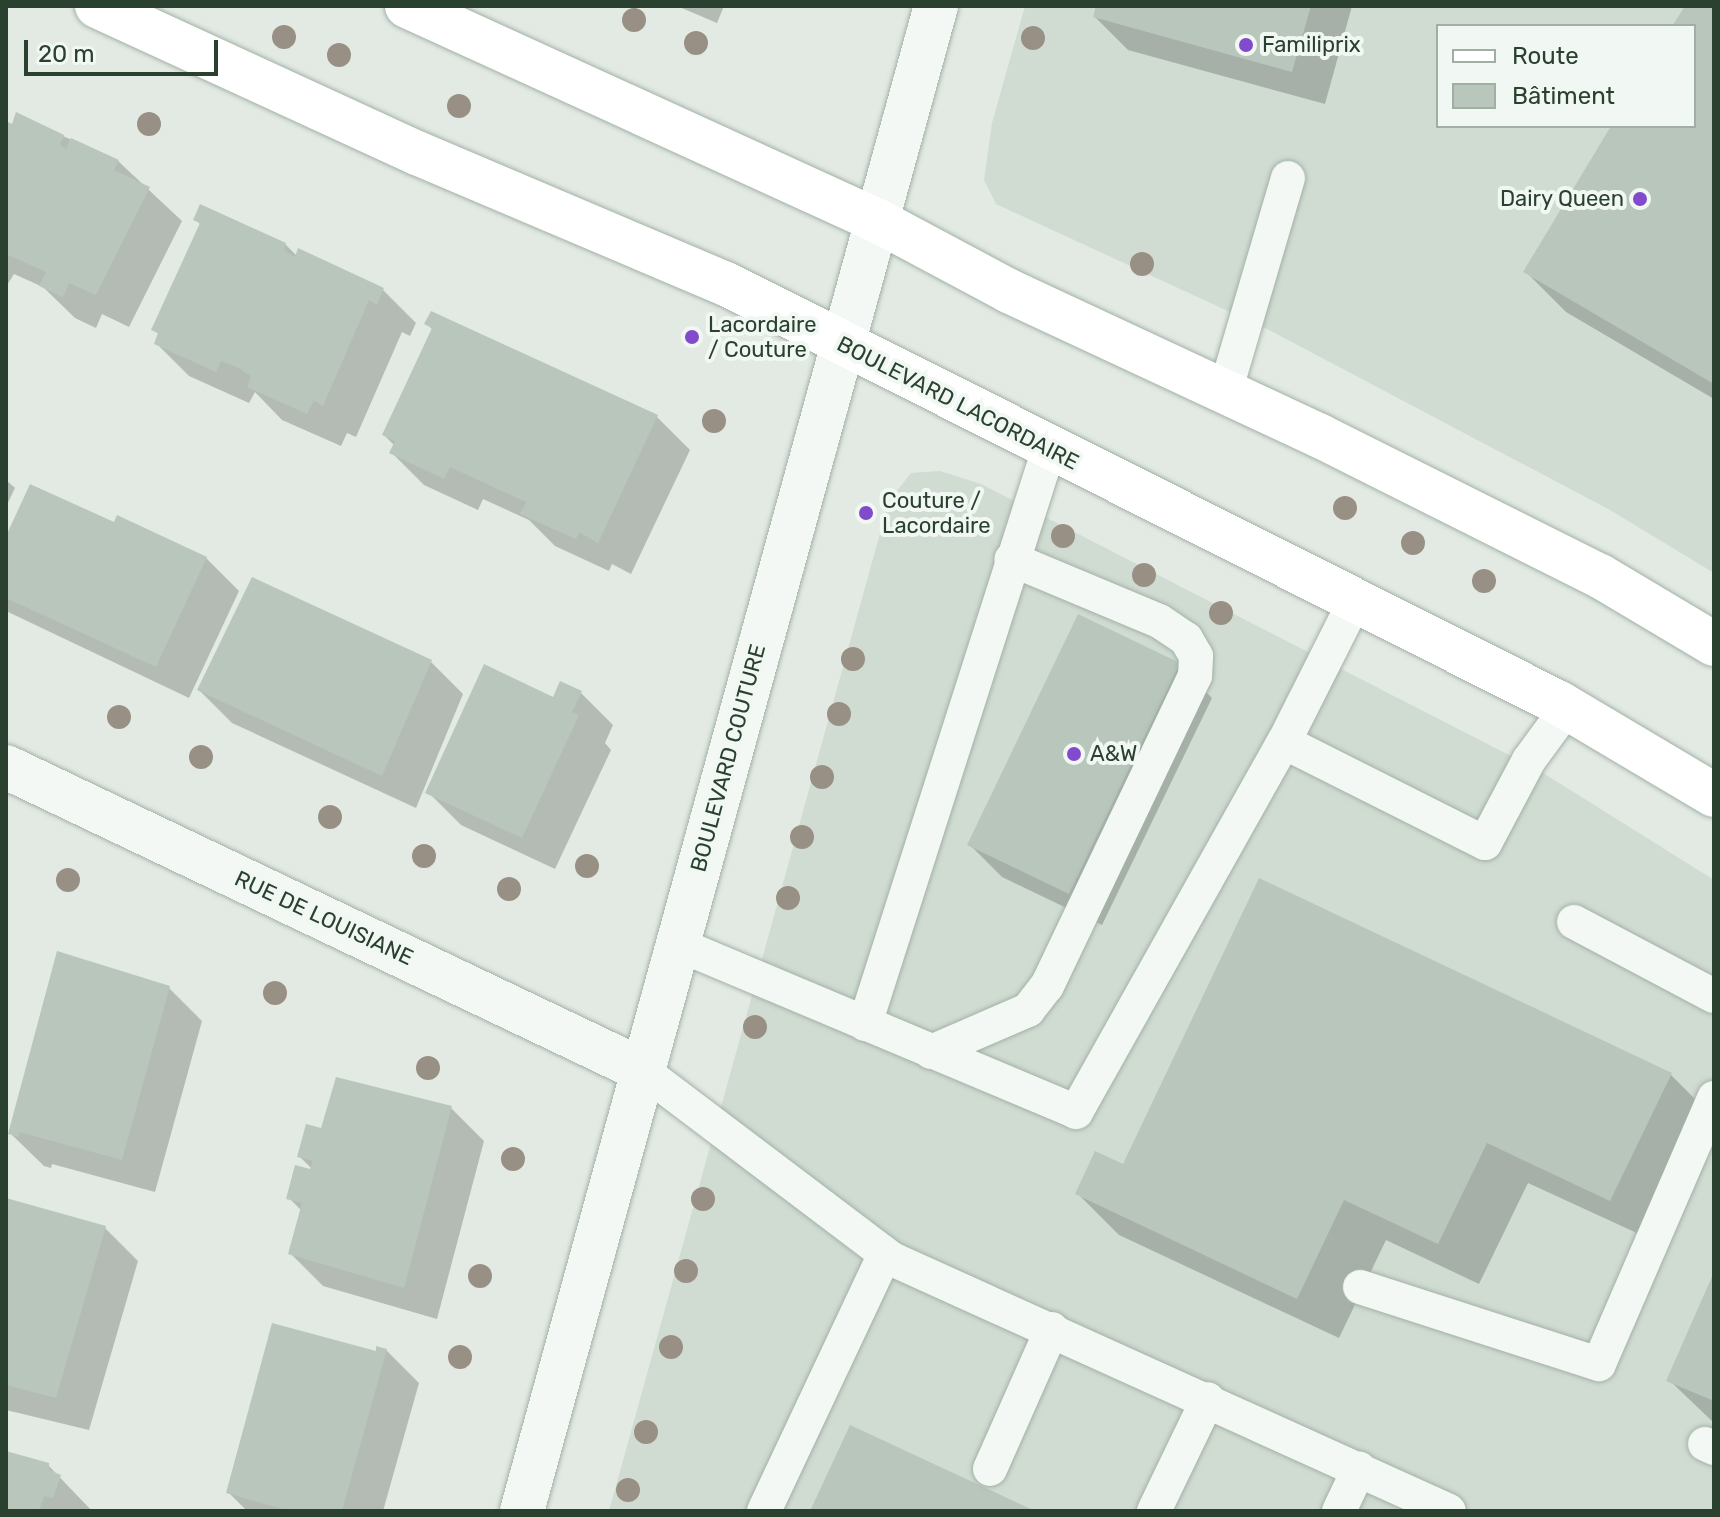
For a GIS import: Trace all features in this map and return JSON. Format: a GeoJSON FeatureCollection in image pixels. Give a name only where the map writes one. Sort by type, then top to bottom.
{"type":"FeatureCollection","features":[{"type":"Feature","properties":{"kind":"main road","name":"BOULEVARD LACORDAIRE"},"geometry":{"type":"LineString","coordinates":[[97,6],[417,153],[726,284],[841,346],[1568,707],[1714,795]]}},
{"type":"Feature","properties":{"kind":"main road"},"geometry":{"type":"LineString","coordinates":[[407,6],[878,221],[1009,291],[1225,392],[1600,576],[1714,644]]}},
{"type":"Feature","properties":{"kind":"street","name":"BOULEVARD COUTURE"},"geometry":{"type":"LineString","coordinates":[[522,1511],[936,6]]}},
{"type":"Feature","properties":{"kind":"street","name":"RUE DE LOUISIANE"},"geometry":{"type":"LineString","coordinates":[[6,767],[642,1070]]}},
{"type":"Feature","properties":{"kind":"lane"},"geometry":{"type":"LineString","coordinates":[[1225,392],[1288,178]]}},
{"type":"Feature","properties":{"kind":"lane"},"geometry":{"type":"LineString","coordinates":[[865,1024],[1011,559],[1049,449]]}},
{"type":"Feature","properties":{"kind":"lane"},"geometry":{"type":"LineString","coordinates":[[931,1052],[1028,1010],[1047,986],[1195,676],[1196,656],[1186,639],[1159,621],[1011,559]]}},
{"type":"Feature","properties":{"kind":"lane"},"geometry":{"type":"LineString","coordinates":[[677,944],[1076,1112],[1284,742],[1355,601]]}},
{"type":"Feature","properties":{"kind":"lane"},"geometry":{"type":"LineString","coordinates":[[1284,742],[1485,843],[1529,760],[1568,707]]}},
{"type":"Feature","properties":{"kind":"lane"},"geometry":{"type":"LineString","coordinates":[[1574,922],[1714,996]]}},
{"type":"Feature","properties":{"kind":"lane"},"geometry":{"type":"LineString","coordinates":[[642,1070],[885,1254],[1449,1511]]}},
{"type":"Feature","properties":{"kind":"lane"},"geometry":{"type":"LineString","coordinates":[[1360,1287],[1599,1364],[1714,1098]]}},
{"type":"Feature","properties":{"kind":"lane"},"geometry":{"type":"LineString","coordinates":[[764,1511],[822,1395],[885,1254]]}},
{"type":"Feature","properties":{"kind":"lane"},"geometry":{"type":"LineString","coordinates":[[990,1469],[1052,1329]]}},
{"type":"Feature","properties":{"kind":"lane"},"geometry":{"type":"LineString","coordinates":[[1154,1511],[1208,1399]]}},
{"type":"Feature","properties":{"kind":"lane"},"geometry":{"type":"LineString","coordinates":[[1339,1511],[1359,1469]]}},
{"type":"Feature","properties":{"kind":"shaded area"},"geometry":{"type":"Polygon","coordinates":[[[1025,6],[1714,6],[1714,573],[1610,510],[1269,330],[996,204],[984,180],[992,123],[1025,6]]]}},
{"type":"Feature","properties":{"kind":"shaded area"},"geometry":{"type":"Polygon","coordinates":[[[940,471],[981,484],[1540,771],[1714,880],[1714,1511],[609,1511],[889,501],[911,473],[940,471]]]}},
{"type":"Feature","properties":{"kind":"building","name":"Familiprix"},"geometry":{"type":"Polygon","coordinates":[[[1096,6],[1311,6],[1292,72],[1093,17],[1096,6]]]}},
{"type":"Feature","properties":{"kind":"building","name":"Dairy Queen"},"geometry":{"type":"Polygon","coordinates":[[[1685,6],[1714,6],[1714,384],[1523,272],[1610,128],[1696,128],[1696,24],[1673,24],[1685,6]]]}},
{"type":"Feature","properties":{"kind":"building"},"geometry":{"type":"Polygon","coordinates":[[[16,112],[64,135],[60,145],[66,149],[71,138],[119,160],[114,170],[150,187],[96,295],[69,283],[63,297],[39,286],[46,272],[6,254],[6,121],[12,124],[16,112]]]}},
{"type":"Feature","properties":{"kind":"building"},"geometry":{"type":"Polygon","coordinates":[[[200,204],[286,243],[284,250],[295,257],[298,248],[384,288],[377,305],[369,300],[323,406],[314,401],[307,414],[247,387],[251,376],[237,367],[221,361],[216,372],[154,344],[158,333],[151,330],[200,223],[193,220],[200,204]]]}},
{"type":"Feature","properties":{"kind":"building"},"geometry":{"type":"Polygon","coordinates":[[[431,311],[658,415],[598,543],[579,532],[576,539],[520,514],[526,502],[450,467],[444,479],[389,453],[395,441],[382,435],[432,328],[424,324],[431,311]]]}},
{"type":"Feature","properties":{"kind":"building"},"geometry":{"type":"Polygon","coordinates":[[[30,484],[114,522],[117,515],[207,557],[156,667],[6,598],[6,536],[30,484]]]}},
{"type":"Feature","properties":{"kind":"building"},"geometry":{"type":"Polygon","coordinates":[[[252,577],[432,660],[382,776],[197,690],[252,577]]]}},
{"type":"Feature","properties":{"kind":"building","name":"A&W"},"geometry":{"type":"Polygon","coordinates":[[[1078,614],[1180,663],[1069,894],[967,845],[1078,614]]]}},
{"type":"Feature","properties":{"kind":"building"},"geometry":{"type":"Polygon","coordinates":[[[484,664],[553,697],[560,681],[582,691],[572,712],[579,715],[522,838],[425,793],[484,664]]]}},
{"type":"Feature","properties":{"kind":"building"},"geometry":{"type":"Polygon","coordinates":[[[1259,878],[1672,1073],[1610,1201],[1487,1143],[1438,1244],[1344,1200],[1297,1299],[1075,1194],[1095,1151],[1123,1164],[1259,878]]]}},
{"type":"Feature","properties":{"kind":"building"},"geometry":{"type":"Polygon","coordinates":[[[57,951],[170,986],[122,1160],[19,1132],[19,1137],[8,1134],[57,951]]]}},
{"type":"Feature","properties":{"kind":"building"},"geometry":{"type":"Polygon","coordinates":[[[336,1077],[452,1106],[404,1288],[288,1254],[302,1203],[286,1199],[295,1165],[310,1169],[313,1161],[297,1157],[306,1124],[321,1128],[336,1077]]]}},
{"type":"Feature","properties":{"kind":"building"},"geometry":{"type":"Polygon","coordinates":[[[6,1198],[106,1226],[56,1398],[6,1385],[6,1198]]]}},
{"type":"Feature","properties":{"kind":"building"},"geometry":{"type":"Polygon","coordinates":[[[1714,1272],[1714,1401],[1666,1381],[1714,1272]]]}},
{"type":"Feature","properties":{"kind":"building"},"geometry":{"type":"Polygon","coordinates":[[[272,1323],[376,1351],[376,1346],[387,1349],[342,1511],[290,1511],[226,1493],[272,1323]]]}},
{"type":"Feature","properties":{"kind":"building"},"geometry":{"type":"Polygon","coordinates":[[[850,1425],[1035,1511],[810,1511],[850,1425]]]}},
{"type":"Feature","properties":{"kind":"building"},"geometry":{"type":"Polygon","coordinates":[[[6,1451],[49,1463],[49,1470],[61,1475],[53,1498],[44,1496],[39,1511],[6,1511],[6,1451]]]}},
{"type":"Feature","properties":{"kind":"place","name":"Familiprix"},"geometry":{"type":"Point","coordinates":[1246,45]}},
{"type":"Feature","properties":{"kind":"place","name":"Dairy Queen"},"geometry":{"type":"Point","coordinates":[1640,199]}},
{"type":"Feature","properties":{"kind":"place","name":"Lacordaire / Couture"},"geometry":{"type":"Point","coordinates":[692,337]}},
{"type":"Feature","properties":{"kind":"place","name":"Couture / Lacordaire"},"geometry":{"type":"Point","coordinates":[866,513]}},
{"type":"Feature","properties":{"kind":"place","name":"A&W"},"geometry":{"type":"Point","coordinates":[1074,754]}}]}
